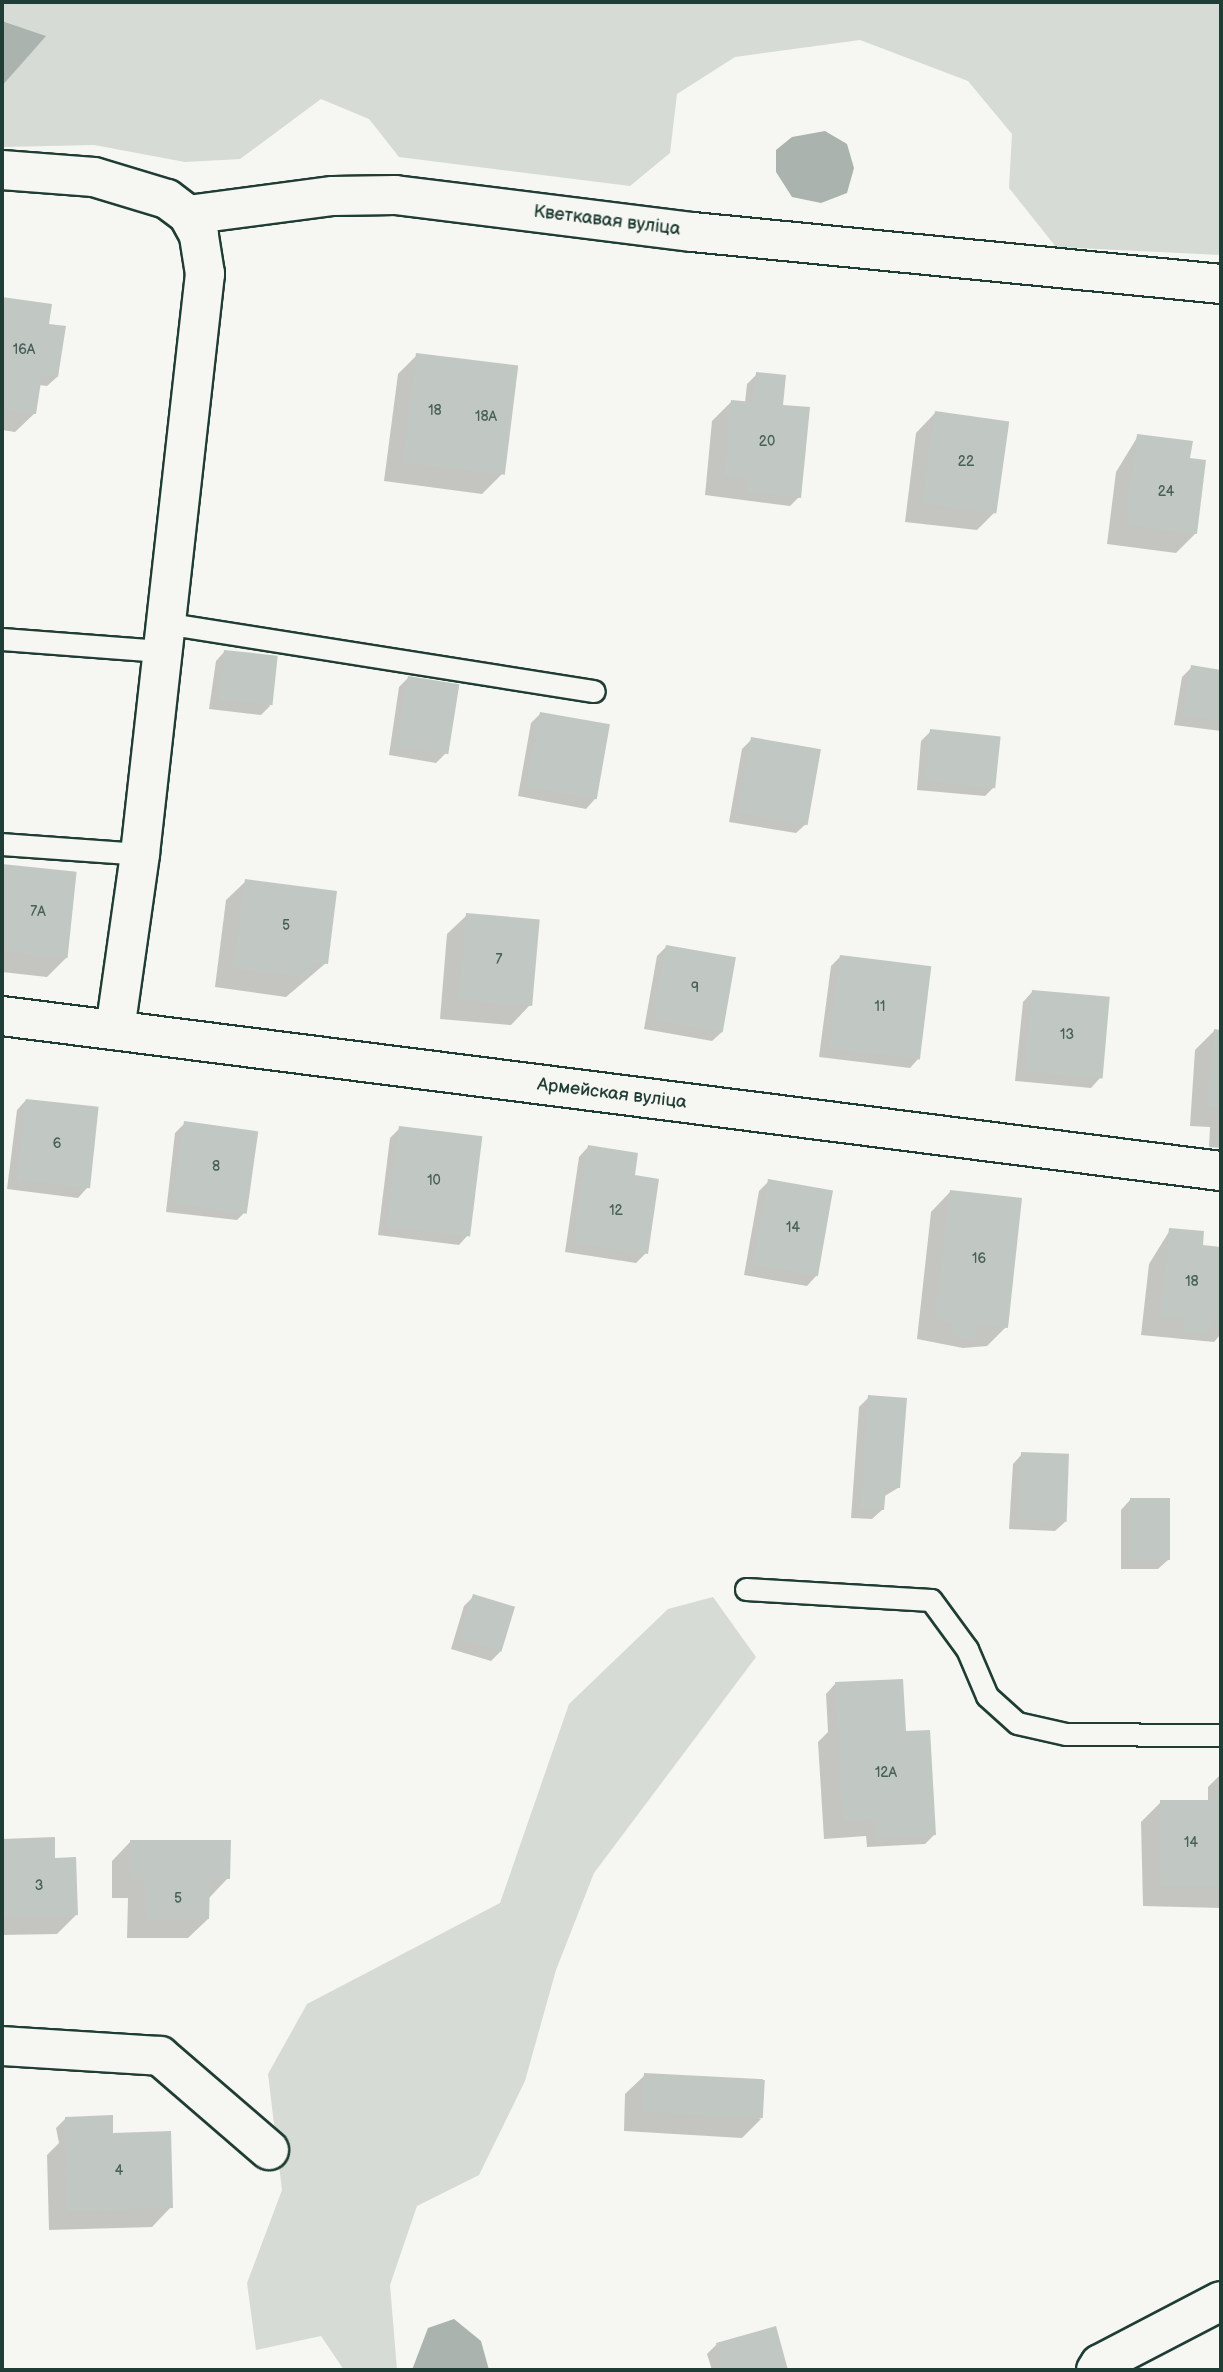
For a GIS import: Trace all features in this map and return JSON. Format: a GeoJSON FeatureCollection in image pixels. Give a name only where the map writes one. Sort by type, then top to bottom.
{"type":"FeatureCollection","features":[{"type":"Feature","properties":{"kind":"street"},"geometry":{"type":"LineString","coordinates":[[2,170],[94,177],[167,199],[188,215],[198,235],[205,274],[162,637],[140,854],[115,1030]]}},
{"type":"Feature","properties":{"kind":"street","name":"Кветкавая вуліца"},"geometry":{"type":"LineString","coordinates":[[188,215],[321,197],[395,195],[693,232],[1221,284]]}},
{"type":"Feature","properties":{"kind":"street","name":"Армейская вуліца"},"geometry":{"type":"LineString","coordinates":[[2,1016],[1221,1171]]}},
{"type":"Feature","properties":{"kind":"street"},"geometry":{"type":"LineString","coordinates":[[2,2046],[160,2056],[269,2150]]}},
{"type":"Feature","properties":{"kind":"street"},"geometry":{"type":"LineString","coordinates":[[1096,2370],[1100,2364],[1221,2301]]}},
{"type":"Feature","properties":{"kind":"lane"},"geometry":{"type":"LineString","coordinates":[[2,639],[162,637],[594,691]]}},
{"type":"Feature","properties":{"kind":"lane"},"geometry":{"type":"LineString","coordinates":[[2,844],[140,854]]}},
{"type":"Feature","properties":{"kind":"lane"},"geometry":{"type":"LineString","coordinates":[[746,1589],[931,1600],[967,1649],[987,1696],[1017,1723],[1066,1734],[1221,1735]]}},
{"type":"Feature","properties":{"kind":"shaded area"},"geometry":{"type":"Polygon","coordinates":[[[2,2],[1221,2],[1221,255],[1056,247],[1009,188],[1012,134],[968,81],[860,40],[735,57],[677,94],[670,153],[630,186],[399,157],[369,119],[321,99],[240,159],[185,162],[94,145],[2,147],[2,86],[45,36],[2,21],[2,2]]]}},
{"type":"Feature","properties":{"kind":"shaded area"},"geometry":{"type":"Polygon","coordinates":[[[2,21],[46,36],[2,86],[2,21]]]}},
{"type":"Feature","properties":{"kind":"shaded area"},"geometry":{"type":"Polygon","coordinates":[[[825,131],[847,144],[854,168],[847,193],[821,203],[792,197],[776,172],[776,150],[792,137],[825,131]]]}},
{"type":"Feature","properties":{"kind":"shaded area"},"geometry":{"type":"Polygon","coordinates":[[[713,1597],[756,1657],[594,1873],[556,1970],[525,2081],[479,2175],[417,2206],[390,2285],[397,2370],[344,2370],[321,2336],[256,2350],[247,2283],[282,2190],[268,2074],[307,2004],[500,1903],[569,1704],[668,1609],[713,1597]]]}},
{"type":"Feature","properties":{"kind":"shaded area"},"geometry":{"type":"Polygon","coordinates":[[[454,2319],[481,2341],[489,2370],[412,2370],[428,2328],[454,2319]]]}},
{"type":"Feature","properties":{"kind":"building"},"geometry":{"type":"Polygon","coordinates":[[[2,297],[52,304],[49,324],[66,326],[58,377],[42,375],[36,414],[2,409],[2,297]]]}},
{"type":"Feature","properties":{"kind":"building"},"geometry":{"type":"Polygon","coordinates":[[[416,353],[518,366],[505,475],[403,462],[416,353]]]}},
{"type":"Feature","properties":{"kind":"building"},"geometry":{"type":"Polygon","coordinates":[[[756,372],[786,375],[783,405],[810,407],[801,498],[747,492],[748,478],[724,476],[731,400],[753,402],[756,372]]]}},
{"type":"Feature","properties":{"kind":"building"},"geometry":{"type":"Polygon","coordinates":[[[935,411],[1009,421],[996,514],[922,503],[935,411]]]}},
{"type":"Feature","properties":{"kind":"building"},"geometry":{"type":"Polygon","coordinates":[[[1137,434],[1193,441],[1190,458],[1206,460],[1197,534],[1125,525],[1137,434]]]}},
{"type":"Feature","properties":{"kind":"building"},"geometry":{"type":"Polygon","coordinates":[[[224,650],[278,656],[272,705],[219,700],[224,650]]]}},
{"type":"Feature","properties":{"kind":"building"},"geometry":{"type":"Polygon","coordinates":[[[1191,665],[1221,670],[1221,721],[1183,716],[1191,665]]]}},
{"type":"Feature","properties":{"kind":"building"},"geometry":{"type":"Polygon","coordinates":[[[408,676],[459,684],[448,754],[397,746],[408,676]]]}},
{"type":"Feature","properties":{"kind":"building"},"geometry":{"type":"Polygon","coordinates":[[[540,712],[610,724],[597,799],[527,787],[540,712]]]}},
{"type":"Feature","properties":{"kind":"building"},"geometry":{"type":"Polygon","coordinates":[[[930,729],[1001,736],[995,788],[925,781],[930,729]]]}},
{"type":"Feature","properties":{"kind":"building"},"geometry":{"type":"Polygon","coordinates":[[[751,737],[821,749],[808,825],[738,813],[751,737]]]}},
{"type":"Feature","properties":{"kind":"building"},"geometry":{"type":"Polygon","coordinates":[[[2,864],[77,872],[67,958],[2,951],[2,864]]]}},
{"type":"Feature","properties":{"kind":"building"},"geometry":{"type":"Polygon","coordinates":[[[245,879],[337,891],[328,964],[310,962],[308,978],[233,968],[245,879]]]}},
{"type":"Feature","properties":{"kind":"building"},"geometry":{"type":"Polygon","coordinates":[[[466,913],[540,919],[532,1006],[458,1000],[466,913]]]}},
{"type":"Feature","properties":{"kind":"building"},"geometry":{"type":"Polygon","coordinates":[[[666,945],[736,957],[723,1032],[653,1020],[666,945]]]}},
{"type":"Feature","properties":{"kind":"building"},"geometry":{"type":"Polygon","coordinates":[[[840,955],[931,966],[920,1060],[829,1048],[840,955]]]}},
{"type":"Feature","properties":{"kind":"building"},"geometry":{"type":"Polygon","coordinates":[[[1032,990],[1110,997],[1103,1078],[1025,1072],[1032,990]]]}},
{"type":"Feature","properties":{"kind":"building"},"geometry":{"type":"Polygon","coordinates":[[[1214,1029],[1221,1030],[1221,1108],[1208,1107],[1214,1029]]]}},
{"type":"Feature","properties":{"kind":"building"},"geometry":{"type":"Polygon","coordinates":[[[26,1099],[99,1107],[90,1188],[17,1181],[26,1099]]]}},
{"type":"Feature","properties":{"kind":"building"},"geometry":{"type":"Polygon","coordinates":[[[184,1121],[258,1131],[247,1214],[172,1203],[184,1121]]]}},
{"type":"Feature","properties":{"kind":"building"},"geometry":{"type":"Polygon","coordinates":[[[399,1126],[482,1136],[470,1236],[387,1226],[399,1126]]]}},
{"type":"Feature","properties":{"kind":"building"},"geometry":{"type":"Polygon","coordinates":[[[588,1145],[638,1153],[635,1175],[659,1179],[648,1254],[573,1243],[588,1145]]]}},
{"type":"Feature","properties":{"kind":"building"},"geometry":{"type":"Polygon","coordinates":[[[768,1179],[833,1190],[818,1276],[753,1265],[768,1179]]]}},
{"type":"Feature","properties":{"kind":"building"},"geometry":{"type":"Polygon","coordinates":[[[950,1190],[1022,1198],[1008,1328],[976,1325],[975,1339],[952,1337],[954,1322],[935,1320],[950,1190]]]}},
{"type":"Feature","properties":{"kind":"building"},"geometry":{"type":"Polygon","coordinates":[[[1169,1228],[1204,1231],[1203,1245],[1221,1247],[1221,1322],[1211,1321],[1210,1335],[1182,1332],[1184,1318],[1160,1316],[1169,1228]]]}},
{"type":"Feature","properties":{"kind":"building"},"geometry":{"type":"Polygon","coordinates":[[[868,1395],[907,1398],[900,1488],[886,1488],[884,1510],[860,1509],[868,1395]]]}},
{"type":"Feature","properties":{"kind":"building"},"geometry":{"type":"Polygon","coordinates":[[[1021,1452],[1069,1454],[1067,1522],[1019,1520],[1021,1452]]]}},
{"type":"Feature","properties":{"kind":"building"},"geometry":{"type":"Polygon","coordinates":[[[1130,1498],[1170,1498],[1170,1560],[1130,1560],[1130,1498]]]}},
{"type":"Feature","properties":{"kind":"building"},"geometry":{"type":"Polygon","coordinates":[[[473,1594],[515,1607],[501,1652],[459,1639],[473,1594]]]}},
{"type":"Feature","properties":{"kind":"building"},"geometry":{"type":"Polygon","coordinates":[[[903,1679],[906,1731],[930,1730],[936,1835],[876,1838],[875,1819],[843,1820],[835,1682],[903,1679]]]}},
{"type":"Feature","properties":{"kind":"building"},"geometry":{"type":"Polygon","coordinates":[[[1160,1800],[1221,1800],[1221,1886],[1160,1886],[1160,1800]]]}},
{"type":"Feature","properties":{"kind":"building"},"geometry":{"type":"Polygon","coordinates":[[[55,1837],[55,1858],[76,1857],[78,1915],[2,1917],[2,1839],[55,1837]]]}},
{"type":"Feature","properties":{"kind":"building"},"geometry":{"type":"Polygon","coordinates":[[[130,1840],[231,1840],[230,1879],[210,1879],[209,1919],[146,1919],[146,1879],[130,1879],[130,1840]]]}},
{"type":"Feature","properties":{"kind":"building"},"geometry":{"type":"Polygon","coordinates":[[[644,2073],[765,2079],[763,2118],[642,2112],[644,2073]]]}},
{"type":"Feature","properties":{"kind":"building"},"geometry":{"type":"Polygon","coordinates":[[[113,2115],[113,2133],[171,2131],[173,2208],[67,2211],[65,2117],[113,2115]]]}},
{"type":"Feature","properties":{"kind":"building"},"geometry":{"type":"Polygon","coordinates":[[[776,2326],[788,2370],[723,2370],[716,2343],[776,2326]]]}}]}
